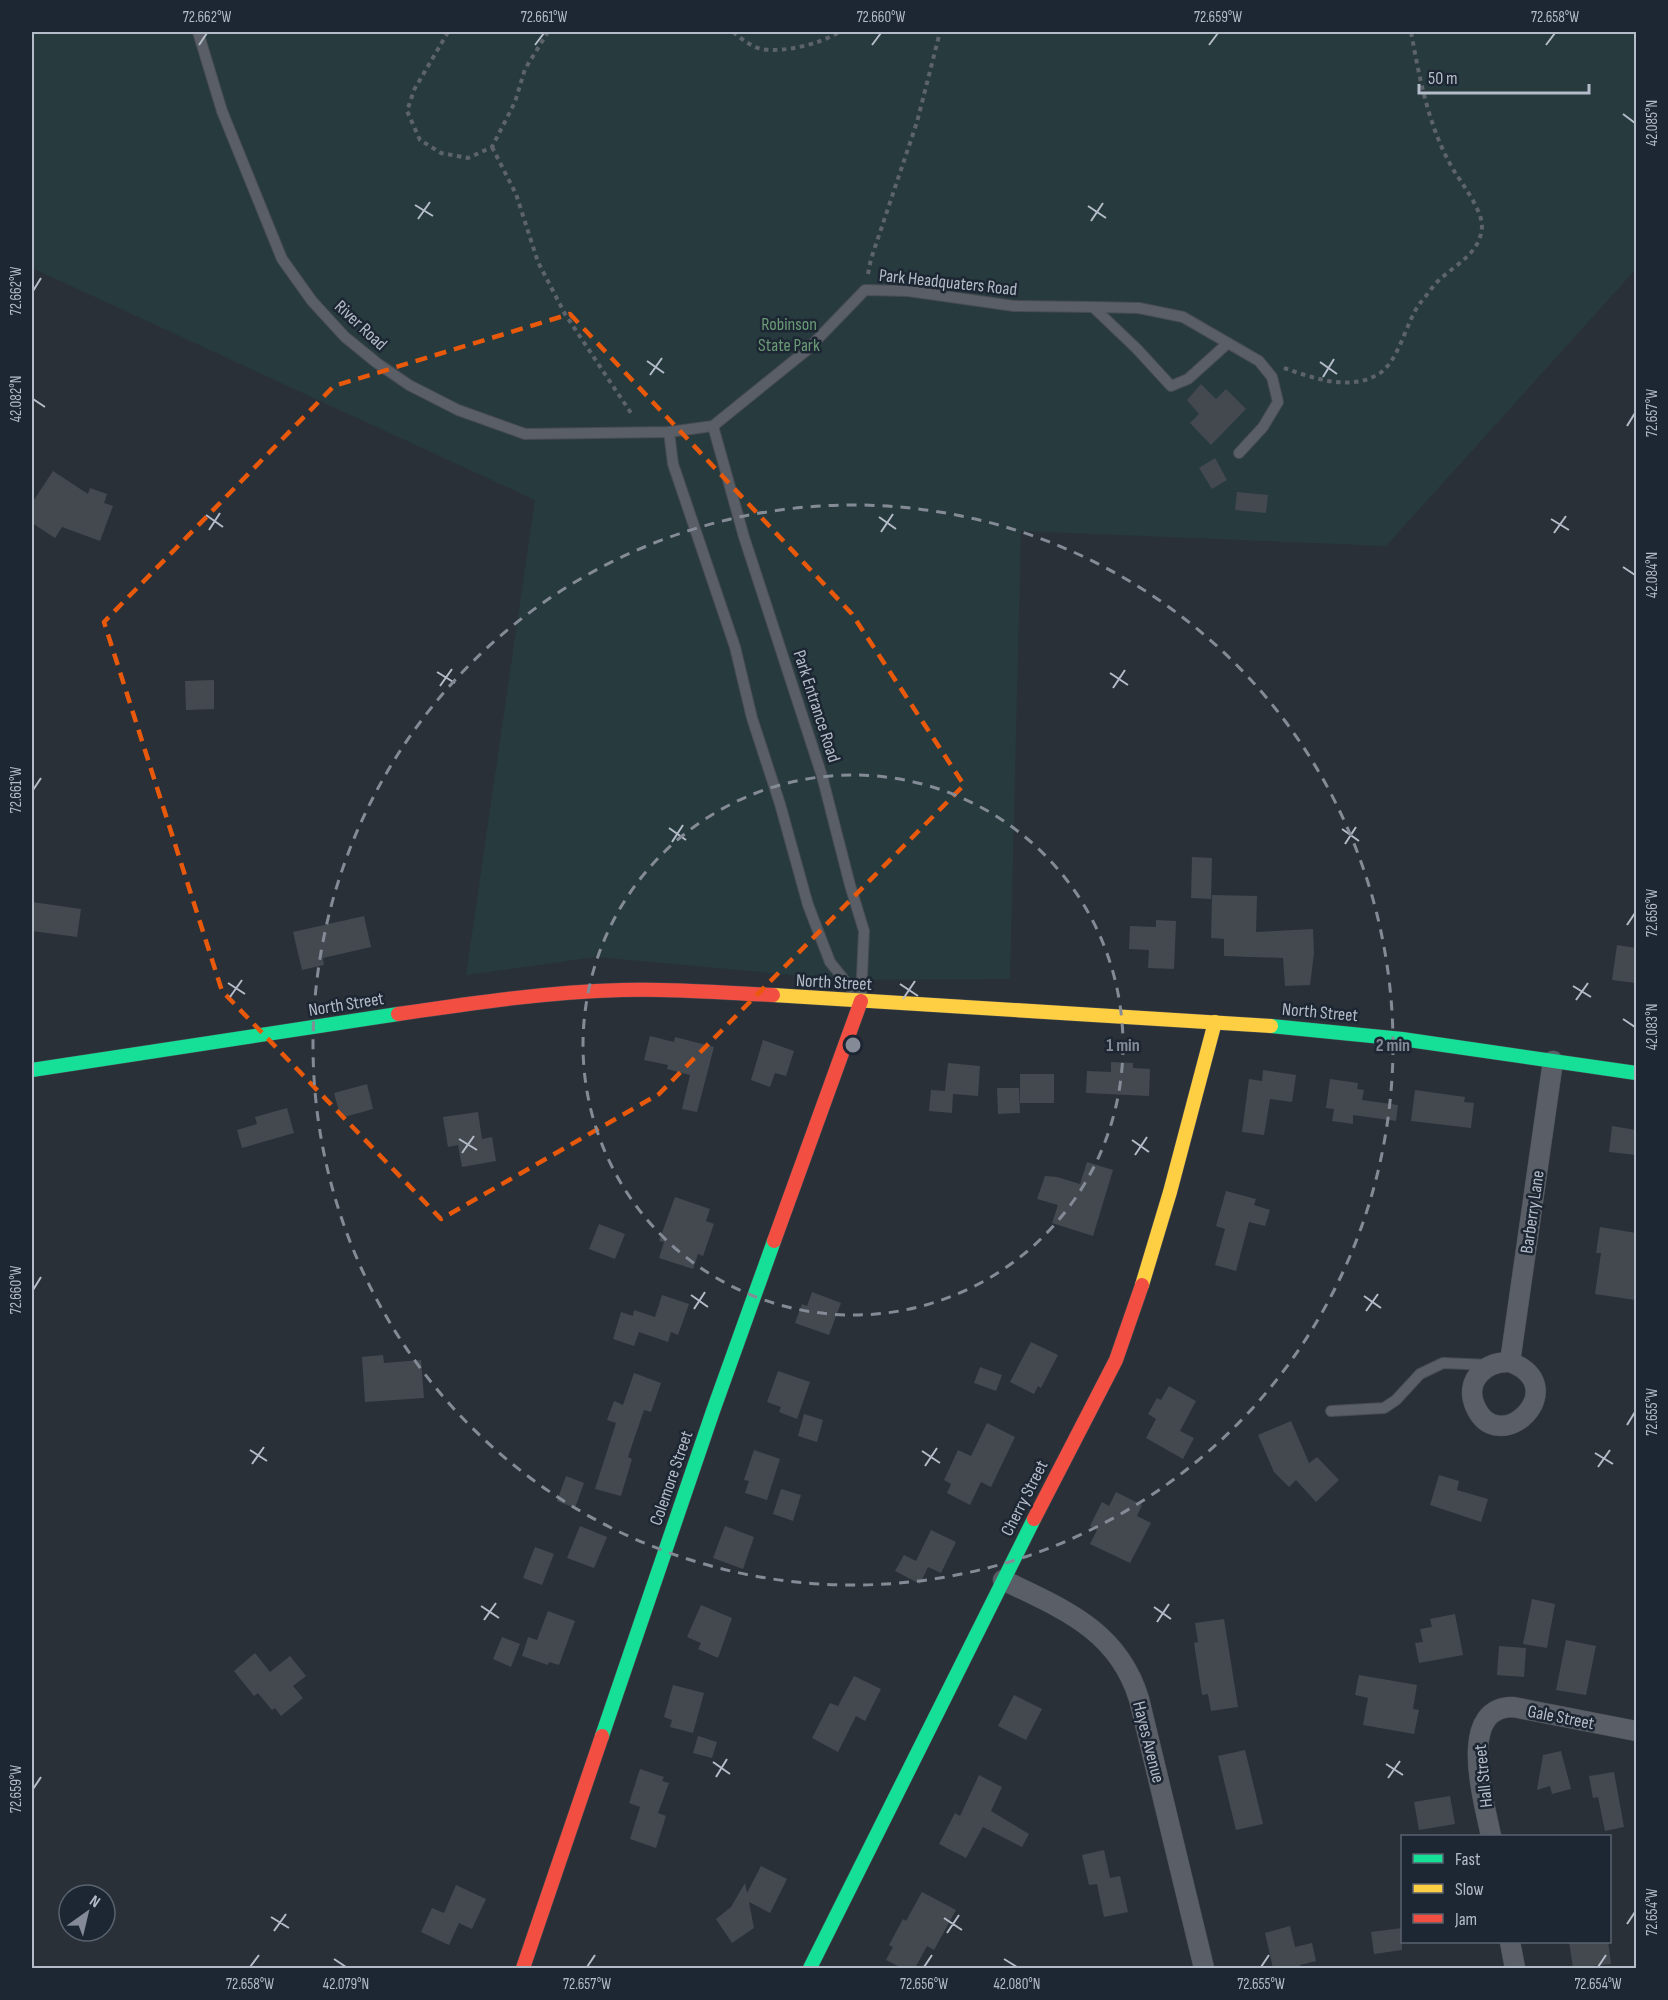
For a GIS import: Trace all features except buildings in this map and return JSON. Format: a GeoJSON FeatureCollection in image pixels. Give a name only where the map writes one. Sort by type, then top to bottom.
{"type":"FeatureCollection","features":[{"type":"Feature","properties":{"kind":"street","name":"North Street"},"geometry":{"type":"LineString","coordinates":[[32,1071],[430,1009],[579,992],[674,990],[1215,1022],[1341,1032],[1636,1073]]}},
{"type":"Feature","properties":{"kind":"street","name":"Colemore Street"},"geometry":{"type":"LineString","coordinates":[[523,1968],[712,1411],[861,1001]]}},
{"type":"Feature","properties":{"kind":"street","name":"Cherry Street"},"geometry":{"type":"LineString","coordinates":[[810,1968],[1123,1342],[1167,1201],[1215,1022]]}},
{"type":"Feature","properties":{"kind":"street","name":"Barberry Lane"},"geometry":{"type":"LineString","coordinates":[[1501,1364],[1553,1061]]}},
{"type":"Feature","properties":{"kind":"street","name":"Hayes Avenue"},"geometry":{"type":"LineString","coordinates":[[1003,1580],[1063,1609],[1089,1627],[1112,1647],[1129,1671],[1139,1699],[1204,1968]]}},
{"type":"Feature","properties":{"kind":"street","name":"Gale Street"},"geometry":{"type":"LineString","coordinates":[[1488,1717],[1500,1709],[1513,1707],[1636,1731]]}},
{"type":"Feature","properties":{"kind":"street","name":"Hall Street"},"geometry":{"type":"LineString","coordinates":[[1488,1717],[1479,1736],[1478,1751],[1491,1835]]}},
{"type":"Feature","properties":{"kind":"street"},"geometry":{"type":"LineString","coordinates":[[1510,1943],[1515,1968]]}},
{"type":"Feature","properties":{"kind":"lane","name":"River Road"},"geometry":{"type":"LineString","coordinates":[[198,32],[222,111],[282,260],[312,301],[345,337],[409,385],[458,410],[525,434],[669,432]]}},
{"type":"Feature","properties":{"kind":"lane","name":"Park Headquaters Road"},"geometry":{"type":"LineString","coordinates":[[713,426],[807,350],[865,290],[908,291],[1014,306],[1139,308],[1183,317],[1259,361]]}},
{"type":"Feature","properties":{"kind":"lane"},"geometry":{"type":"LineString","coordinates":[[1093,307],[1172,386],[1188,379],[1228,343]]}},
{"type":"Feature","properties":{"kind":"lane"},"geometry":{"type":"LineString","coordinates":[[1239,453],[1263,427],[1278,402],[1272,377],[1259,361]]}},
{"type":"Feature","properties":{"kind":"lane"},"geometry":{"type":"LineString","coordinates":[[713,426],[669,432],[673,464],[735,647],[752,718],[780,804],[808,905],[831,962],[861,1001]]}},
{"type":"Feature","properties":{"kind":"lane","name":"Park Entrance Road"},"geometry":{"type":"LineString","coordinates":[[713,426],[744,537],[822,776],[864,931],[861,1001]]}},
{"type":"Feature","properties":{"kind":"lane"},"geometry":{"type":"LineString","coordinates":[[1331,1411],[1384,1408],[1396,1400],[1420,1374],[1443,1363],[1501,1364]]}},
{"type":"Feature","properties":{"kind":"path"},"geometry":{"type":"LineString","coordinates":[[448,32],[414,90],[407,111],[420,140],[441,153],[468,158],[492,147],[515,102],[525,69],[548,32]]}},
{"type":"Feature","properties":{"kind":"path"},"geometry":{"type":"LineString","coordinates":[[733,32],[746,43],[762,49],[805,45],[822,41],[840,32]]}},
{"type":"Feature","properties":{"kind":"path"},"geometry":{"type":"LineString","coordinates":[[865,290],[871,259],[917,122],[940,32]]}},
{"type":"Feature","properties":{"kind":"path"},"geometry":{"type":"LineString","coordinates":[[1259,361],[1322,380],[1355,382],[1378,374],[1395,354],[1419,305],[1437,282],[1478,246],[1482,224],[1473,201],[1447,160],[1426,104],[1411,32]]}},
{"type":"Feature","properties":{"kind":"path"},"geometry":{"type":"LineString","coordinates":[[492,147],[516,194],[538,262],[565,314],[634,417],[644,426],[669,432]]}},
{"type":"Feature","properties":{"kind":"highlighted area"},"geometry":{"type":"Polygon","coordinates":[[[570,314],[852,614],[964,785],[659,1094],[441,1219],[222,991],[104,622],[334,386],[570,314]]]}},
{"type":"Feature","properties":{"kind":"green space","name":"Robinson State Park"},"geometry":{"type":"Polygon","coordinates":[[[32,32],[1636,32],[1636,269],[1386,546],[1021,531],[1010,979],[848,980],[596,957],[466,975],[535,500],[32,268],[32,32]]]}},
{"type":"Feature","properties":{"kind":"traffic: fast"},"geometry":{"type":"LineString","coordinates":[[32,1070],[398,1014]]}},
{"type":"Feature","properties":{"kind":"traffic: fast"},"geometry":{"type":"LineString","coordinates":[[1271,1026],[1402,1039],[1636,1073]]}},
{"type":"Feature","properties":{"kind":"traffic: fast"},"geometry":{"type":"LineString","coordinates":[[602,1736],[713,1411],[774,1241]]}},
{"type":"Feature","properties":{"kind":"traffic: fast"},"geometry":{"type":"LineString","coordinates":[[810,1968],[1034,1519]]}},
{"type":"Feature","properties":{"kind":"traffic: slow"},"geometry":{"type":"LineString","coordinates":[[773,995],[1271,1026]]}},
{"type":"Feature","properties":{"kind":"traffic: slow"},"geometry":{"type":"LineString","coordinates":[[1142,1285],[1170,1192],[1215,1022]]}},
{"type":"Feature","properties":{"kind":"traffic: jam"},"geometry":{"type":"LineString","coordinates":[[398,1014],[510,999],[594,991],[660,990],[773,995]]}},
{"type":"Feature","properties":{"kind":"traffic: jam"},"geometry":{"type":"LineString","coordinates":[[774,1241],[861,1001]]}},
{"type":"Feature","properties":{"kind":"traffic: jam"},"geometry":{"type":"LineString","coordinates":[[1034,1519],[1116,1360],[1142,1285]]}},
{"type":"Feature","properties":{"kind":"traffic: jam"},"geometry":{"type":"LineString","coordinates":[[523,1968],[602,1736]]}}]}
